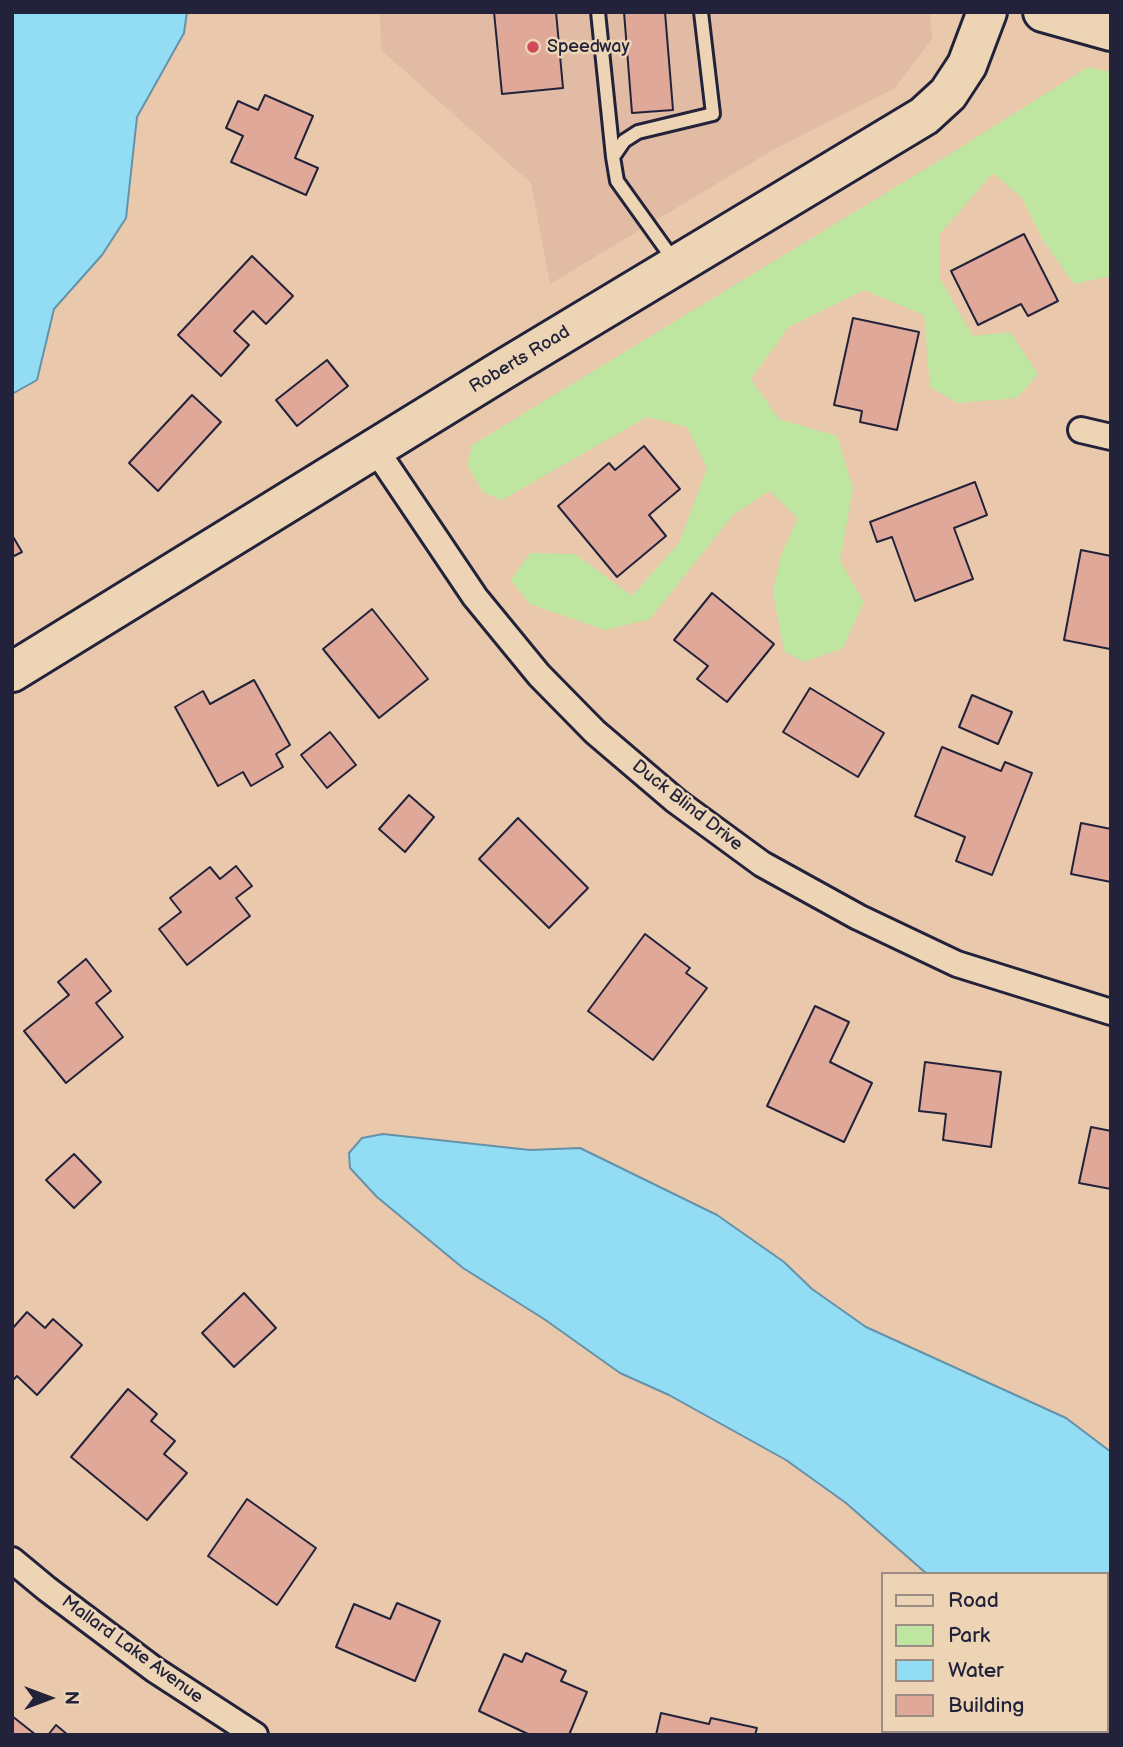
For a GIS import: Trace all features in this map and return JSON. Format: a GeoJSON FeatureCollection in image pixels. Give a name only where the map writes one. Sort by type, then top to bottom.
{"type":"FeatureCollection","features":[{"type":"Feature","properties":{"kind":"main road","name":"Roberts Road"},"geometry":{"type":"LineString","coordinates":[[12,672],[504,369],[924,116],[948,94],[967,65],[987,12]]}},
{"type":"Feature","properties":{"kind":"main road"},"geometry":{"type":"LineString","coordinates":[[1043,12],[1111,31]]}},
{"type":"Feature","properties":{"kind":"street"},"geometry":{"type":"LineString","coordinates":[[1081,430],[1111,437]]}},
{"type":"Feature","properties":{"kind":"street","name":"Duck Blind Drive"},"geometry":{"type":"LineString","coordinates":[[376,450],[475,597],[539,675],[595,732],[676,800],[762,864],[858,917],[957,964],[1111,1012]]}},
{"type":"Feature","properties":{"kind":"street","name":"Mallard Lake Avenue"},"geometry":{"type":"LineString","coordinates":[[12,1560],[155,1670],[255,1735]]}},
{"type":"Feature","properties":{"kind":"lane"},"geometry":{"type":"LineString","coordinates":[[598,12],[617,181],[678,265]]}},
{"type":"Feature","properties":{"kind":"lane"},"geometry":{"type":"LineString","coordinates":[[613,157],[624,141],[638,132],[713,114],[701,12]]}},
{"type":"Feature","properties":{"kind":"shaded area"},"geometry":{"type":"Polygon","coordinates":[[[380,12],[930,12],[932,39],[895,88],[773,150],[550,284],[531,183],[381,50],[380,12]]]}},
{"type":"Feature","properties":{"kind":"green space"},"geometry":{"type":"Polygon","coordinates":[[[1088,67],[1111,72],[1111,276],[1074,284],[1043,240],[1022,198],[993,173],[940,234],[940,279],[973,336],[1010,332],[1038,374],[1017,398],[957,403],[930,387],[924,315],[864,290],[789,327],[751,379],[779,419],[837,436],[853,488],[840,561],[864,602],[843,648],[804,662],[784,651],[773,592],[781,555],[798,518],[769,491],[733,515],[650,619],[605,630],[530,604],[511,580],[530,553],[575,554],[632,596],[679,543],[707,468],[687,427],[647,417],[502,500],[483,492],[467,465],[472,445],[1088,67]]]}},
{"type":"Feature","properties":{"kind":"water"},"geometry":{"type":"Polygon","coordinates":[[[12,12],[187,12],[184,33],[137,117],[126,218],[102,255],[54,309],[37,380],[12,394],[12,12]]]}},
{"type":"Feature","properties":{"kind":"water"},"geometry":{"type":"Polygon","coordinates":[[[383,1134],[530,1150],[580,1148],[717,1215],[784,1262],[812,1289],[866,1327],[1066,1418],[1111,1452],[1111,1639],[1109,1572],[925,1572],[846,1503],[786,1460],[669,1395],[620,1373],[544,1319],[463,1268],[377,1197],[350,1168],[349,1153],[362,1138],[383,1134]]]}},
{"type":"Feature","properties":{"kind":"building"},"geometry":{"type":"Polygon","coordinates":[[[494,12],[556,12],[563,88],[502,94],[494,12]]]}},
{"type":"Feature","properties":{"kind":"building"},"geometry":{"type":"Polygon","coordinates":[[[624,12],[665,12],[673,110],[632,113],[624,12]]]}},
{"type":"Feature","properties":{"kind":"building"},"geometry":{"type":"Polygon","coordinates":[[[265,95],[313,116],[295,158],[318,168],[306,195],[231,162],[243,136],[226,128],[238,101],[258,110],[265,95]]]}},
{"type":"Feature","properties":{"kind":"building"},"geometry":{"type":"Polygon","coordinates":[[[1024,234],[1058,301],[1028,316],[1021,304],[978,325],[951,271],[1024,234]]]}},
{"type":"Feature","properties":{"kind":"building"},"geometry":{"type":"Polygon","coordinates":[[[252,256],[293,296],[266,324],[253,311],[234,331],[249,345],[221,376],[178,335],[252,256]]]}},
{"type":"Feature","properties":{"kind":"building"},"geometry":{"type":"Polygon","coordinates":[[[853,318],[919,332],[897,430],[860,422],[862,411],[834,405],[853,318]]]}},
{"type":"Feature","properties":{"kind":"building"},"geometry":{"type":"Polygon","coordinates":[[[327,360],[348,386],[297,426],[276,400],[327,360]]]}},
{"type":"Feature","properties":{"kind":"building"},"geometry":{"type":"Polygon","coordinates":[[[192,395],[221,422],[158,491],[129,463],[192,395]]]}},
{"type":"Feature","properties":{"kind":"building"},"geometry":{"type":"Polygon","coordinates":[[[644,446],[680,489],[649,515],[666,536],[617,577],[558,506],[609,463],[615,470],[644,446]]]}},
{"type":"Feature","properties":{"kind":"building"},"geometry":{"type":"Polygon","coordinates":[[[975,482],[987,515],[954,528],[973,579],[915,601],[892,537],[877,542],[870,522],[975,482]]]}},
{"type":"Feature","properties":{"kind":"building"},"geometry":{"type":"Polygon","coordinates":[[[12,535],[22,552],[12,557],[12,535]]]}},
{"type":"Feature","properties":{"kind":"building"},"geometry":{"type":"Polygon","coordinates":[[[1081,550],[1111,556],[1110,649],[1064,640],[1081,550]]]}},
{"type":"Feature","properties":{"kind":"building"},"geometry":{"type":"Polygon","coordinates":[[[712,593],[774,644],[727,702],[697,679],[708,666],[674,640],[712,593]]]}},
{"type":"Feature","properties":{"kind":"building"},"geometry":{"type":"Polygon","coordinates":[[[372,609],[428,679],[379,718],[323,649],[372,609]]]}},
{"type":"Feature","properties":{"kind":"building"},"geometry":{"type":"Polygon","coordinates":[[[254,680],[290,745],[276,754],[283,767],[251,786],[243,772],[218,786],[175,707],[203,691],[210,704],[254,680]]]}},
{"type":"Feature","properties":{"kind":"building"},"geometry":{"type":"Polygon","coordinates":[[[810,688],[884,733],[858,777],[783,732],[810,688]]]}},
{"type":"Feature","properties":{"kind":"building"},"geometry":{"type":"Polygon","coordinates":[[[972,695],[1012,712],[998,744],[959,727],[972,695]]]}},
{"type":"Feature","properties":{"kind":"building"},"geometry":{"type":"Polygon","coordinates":[[[330,732],[356,765],[327,788],[301,755],[330,732]]]}},
{"type":"Feature","properties":{"kind":"building"},"geometry":{"type":"Polygon","coordinates":[[[942,747],[1001,771],[1005,762],[1032,773],[992,875],[956,861],[965,837],[915,816],[942,747]]]}},
{"type":"Feature","properties":{"kind":"building"},"geometry":{"type":"Polygon","coordinates":[[[409,795],[434,817],[405,852],[379,829],[409,795]]]}},
{"type":"Feature","properties":{"kind":"building"},"geometry":{"type":"Polygon","coordinates":[[[518,818],[588,888],[549,928],[479,859],[518,818]]]}},
{"type":"Feature","properties":{"kind":"building"},"geometry":{"type":"Polygon","coordinates":[[[1081,823],[1111,829],[1111,882],[1071,874],[1081,823]]]}},
{"type":"Feature","properties":{"kind":"building"},"geometry":{"type":"Polygon","coordinates":[[[236,866],[252,886],[236,898],[250,916],[187,965],[159,929],[181,912],[170,898],[210,867],[220,879],[236,866]]]}},
{"type":"Feature","properties":{"kind":"building"},"geometry":{"type":"Polygon","coordinates":[[[645,934],[690,968],[686,973],[707,988],[653,1060],[588,1011],[645,934]]]}},
{"type":"Feature","properties":{"kind":"building"},"geometry":{"type":"Polygon","coordinates":[[[86,959],[111,991],[96,1003],[123,1037],[66,1083],[24,1031],[69,995],[58,982],[86,959]]]}},
{"type":"Feature","properties":{"kind":"building"},"geometry":{"type":"Polygon","coordinates":[[[815,1006],[849,1022],[830,1062],[872,1083],[844,1142],[767,1106],[815,1006]]]}},
{"type":"Feature","properties":{"kind":"building"},"geometry":{"type":"Polygon","coordinates":[[[925,1062],[1001,1072],[991,1147],[943,1140],[946,1114],[919,1111],[925,1062]]]}},
{"type":"Feature","properties":{"kind":"building"},"geometry":{"type":"Polygon","coordinates":[[[1091,1127],[1111,1131],[1111,1189],[1079,1183],[1091,1127]]]}},
{"type":"Feature","properties":{"kind":"building"},"geometry":{"type":"Polygon","coordinates":[[[74,1154],[101,1182],[74,1208],[46,1180],[74,1154]]]}},
{"type":"Feature","properties":{"kind":"building"},"geometry":{"type":"Polygon","coordinates":[[[244,1293],[276,1328],[234,1367],[202,1333],[244,1293]]]}},
{"type":"Feature","properties":{"kind":"building"},"geometry":{"type":"Polygon","coordinates":[[[27,1312],[45,1328],[53,1319],[82,1345],[37,1395],[17,1376],[12,1381],[12,1329],[27,1312]]]}},
{"type":"Feature","properties":{"kind":"building"},"geometry":{"type":"Polygon","coordinates":[[[128,1389],[157,1414],[151,1421],[175,1441],[164,1454],[187,1473],[147,1520],[71,1457],[128,1389]]]}},
{"type":"Feature","properties":{"kind":"building"},"geometry":{"type":"Polygon","coordinates":[[[247,1499],[316,1548],[277,1605],[208,1556],[247,1499]]]}},
{"type":"Feature","properties":{"kind":"building"},"geometry":{"type":"Polygon","coordinates":[[[397,1603],[440,1621],[415,1681],[336,1647],[354,1604],[390,1619],[397,1603]]]}},
{"type":"Feature","properties":{"kind":"building"},"geometry":{"type":"Polygon","coordinates":[[[526,1653],[566,1671],[561,1681],[587,1692],[569,1735],[530,1735],[479,1711],[504,1654],[522,1662],[526,1653]]]}},
{"type":"Feature","properties":{"kind":"building"},"geometry":{"type":"Polygon","coordinates":[[[661,1713],[709,1724],[711,1718],[757,1728],[755,1735],[656,1735],[661,1713]]]}},
{"type":"Feature","properties":{"kind":"building"},"geometry":{"type":"Polygon","coordinates":[[[12,1716],[36,1735],[12,1735],[12,1716]]]}},
{"type":"Feature","properties":{"kind":"building"},"geometry":{"type":"Polygon","coordinates":[[[56,1725],[68,1735],[48,1735],[56,1725]]]}},
{"type":"Feature","properties":{"kind":"place","name":"Speedway"},"geometry":{"type":"Point","coordinates":[533,47]}}]}
